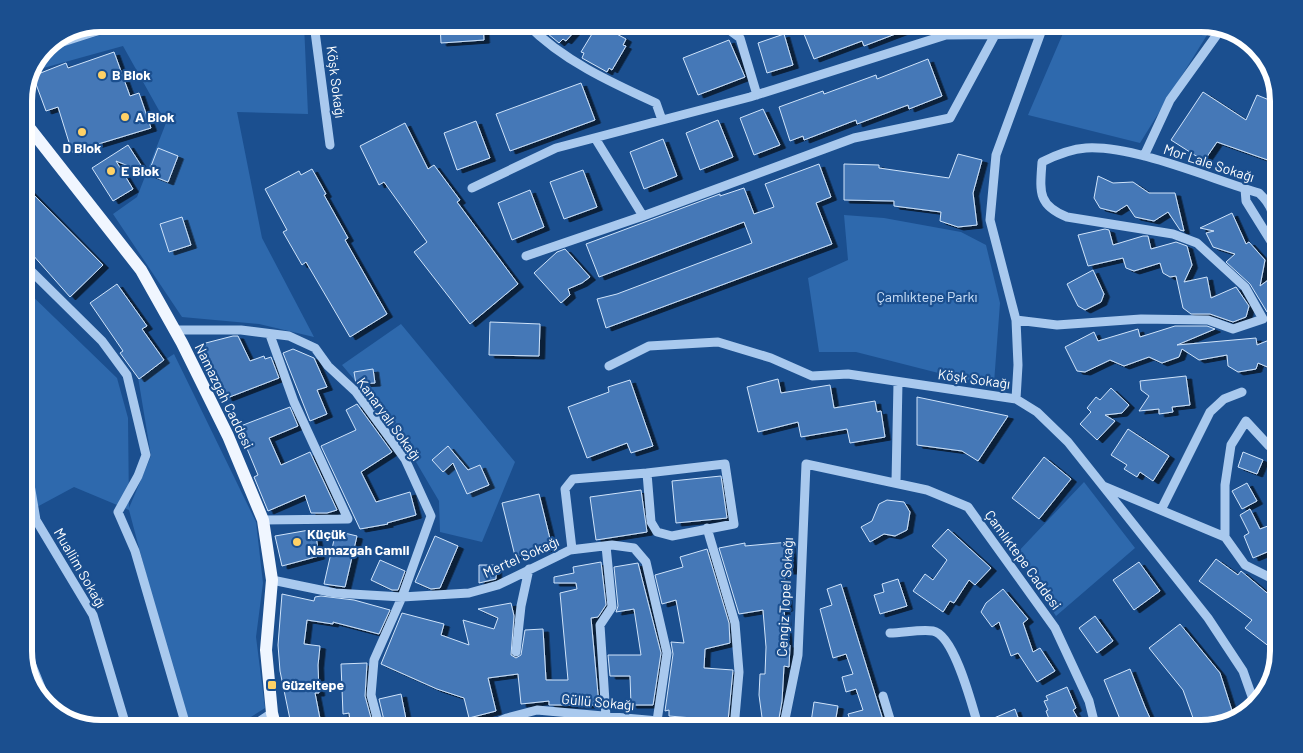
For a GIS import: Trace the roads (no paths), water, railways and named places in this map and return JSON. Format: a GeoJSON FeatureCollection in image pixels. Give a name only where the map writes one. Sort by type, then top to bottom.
{"type":"FeatureCollection","features":[{"type":"Feature","properties":{"kind":"main road","name":"Namazgah Caddesi"},"geometry":{"type":"LineString","coordinates":[[33,132],[141,270],[175,330],[228,436],[264,520],[272,580],[266,650],[274,720]]}},
{"type":"Feature","properties":{"kind":"street","name":"Köşk Sokağı"},"geometry":{"type":"LineString","coordinates":[[315,32],[330,144]]}},
{"type":"Feature","properties":{"kind":"street"},"geometry":{"type":"LineString","coordinates":[[535,32],[541,38],[599,76],[656,103],[662,120]]}},
{"type":"Feature","properties":{"kind":"street"},"geometry":{"type":"LineString","coordinates":[[732,32],[740,38],[757,95]]}},
{"type":"Feature","properties":{"kind":"street"},"geometry":{"type":"LineString","coordinates":[[526,256],[644,216],[854,138],[950,118],[996,33]]}},
{"type":"Feature","properties":{"kind":"street"},"geometry":{"type":"LineString","coordinates":[[472,188],[556,148],[757,95],[946,35],[1040,34],[996,155],[990,220],[1016,320],[1018,365],[1016,399]]}},
{"type":"Feature","properties":{"kind":"street"},"geometry":{"type":"LineString","coordinates":[[1144,156],[1170,100],[1217,34]]}},
{"type":"Feature","properties":{"kind":"street"},"geometry":{"type":"LineString","coordinates":[[595,138],[644,216]]}},
{"type":"Feature","properties":{"kind":"street","name":"Mor Lale Sokağı"},"geometry":{"type":"LineString","coordinates":[[1016,320],[1056,325],[1141,319],[1208,320],[1233,329],[1263,319],[1245,287],[1197,243],[1173,234],[1067,217],[1051,210],[1040,190],[1042,162],[1062,152],[1086,148],[1120,151],[1144,156],[1259,194],[1270,204]]}},
{"type":"Feature","properties":{"kind":"street"},"geometry":{"type":"LineString","coordinates":[[1245,189],[1246,201],[1270,240]]}},
{"type":"Feature","properties":{"kind":"street"},"geometry":{"type":"LineString","coordinates":[[33,273],[102,340],[128,375],[146,455],[138,476],[118,512],[135,550],[184,720]]}},
{"type":"Feature","properties":{"kind":"street","name":"Kanaryalı Sokağı"},"geometry":{"type":"LineString","coordinates":[[175,330],[241,330],[289,336],[315,348],[328,366],[356,392],[405,459],[431,516],[402,597],[374,660],[371,695],[378,720]]}},
{"type":"Feature","properties":{"kind":"street"},"geometry":{"type":"LineString","coordinates":[[264,520],[348,519],[294,402],[270,334]]}},
{"type":"Feature","properties":{"kind":"street","name":"Köşk Sokağı"},"geometry":{"type":"LineString","coordinates":[[609,366],[649,346],[718,342],[771,358],[812,376],[848,374],[1016,399],[1037,412],[1068,442],[1100,485],[1208,618],[1243,671],[1252,698]]}},
{"type":"Feature","properties":{"kind":"street"},"geometry":{"type":"LineString","coordinates":[[896,482],[898,382]]}},
{"type":"Feature","properties":{"kind":"street"},"geometry":{"type":"LineString","coordinates":[[1161,510],[1210,412],[1224,399],[1242,392]]}},
{"type":"Feature","properties":{"kind":"street"},"geometry":{"type":"LineString","coordinates":[[1225,537],[1225,485],[1230,445],[1246,421],[1270,446]]}},
{"type":"Feature","properties":{"kind":"street"},"geometry":{"type":"LineString","coordinates":[[572,549],[565,489],[573,479],[725,464],[734,524],[672,536],[657,532],[651,522],[647,473]]}},
{"type":"Feature","properties":{"kind":"street","name":"Çamlıktepe Caddesi"},"geometry":{"type":"LineString","coordinates":[[806,464],[877,480],[896,482],[926,490],[968,507],[1055,628],[1089,701],[1094,720]]}},
{"type":"Feature","properties":{"kind":"street","name":"Cengiz Topel Sokağı"},"geometry":{"type":"LineString","coordinates":[[785,720],[798,655],[806,464]]}},
{"type":"Feature","properties":{"kind":"street"},"geometry":{"type":"LineString","coordinates":[[1100,485],[1225,537],[1245,565],[1270,578]]}},
{"type":"Feature","properties":{"kind":"street","name":"Muallim Sokağı"},"geometry":{"type":"LineString","coordinates":[[33,502],[36,520],[93,615],[124,720]]}},
{"type":"Feature","properties":{"kind":"street"},"geometry":{"type":"LineString","coordinates":[[707,528],[735,623],[739,672],[735,720]]}},
{"type":"Feature","properties":{"kind":"street"},"geometry":{"type":"LineString","coordinates":[[606,546],[612,607],[600,625],[608,718]]}},
{"type":"Feature","properties":{"kind":"street","name":"Mertel Sokağı"},"geometry":{"type":"LineString","coordinates":[[272,580],[335,593],[402,597],[469,593],[498,585],[572,549],[606,546],[634,548],[646,562],[667,653],[657,720]]}},
{"type":"Feature","properties":{"kind":"street"},"geometry":{"type":"LineString","coordinates":[[516,652],[521,606],[529,570]]}},
{"type":"Feature","properties":{"kind":"street"},"geometry":{"type":"LineString","coordinates":[[890,634],[933,631],[945,638],[957,662],[976,720]]}},
{"type":"Feature","properties":{"kind":"street"},"geometry":{"type":"LineString","coordinates":[[883,696],[890,720]]}},
{"type":"Feature","properties":{"kind":"street","name":"Güllü Sokağı"},"geometry":{"type":"LineString","coordinates":[[513,720],[537,710],[641,720]]}},
{"type":"Feature","properties":{"kind":"street"},"geometry":{"type":"LineString","coordinates":[[262,720],[272,713]]}},
{"type":"Feature","properties":{"kind":"place","name":"B Blok"},"geometry":{"type":"Point","coordinates":[102,75]}},
{"type":"Feature","properties":{"kind":"place","name":"A Blok"},"geometry":{"type":"Point","coordinates":[125,117]}},
{"type":"Feature","properties":{"kind":"place","name":"D Blok"},"geometry":{"type":"Point","coordinates":[82,132]}},
{"type":"Feature","properties":{"kind":"place","name":"E Blok"},"geometry":{"type":"Point","coordinates":[111,171]}},
{"type":"Feature","properties":{"kind":"place","name":"Küçük Namazgah Camii"},"geometry":{"type":"Point","coordinates":[297,542]}},
{"type":"Feature","properties":{"kind":"place","name":"Güzeltepe"},"geometry":{"type":"Point","coordinates":[272,685]}},
{"type":"Feature","properties":{"kind":"park label","name":"Çamlıktepe Parkı"},"geometry":{"type":"Point","coordinates":[927,297]}}]}
